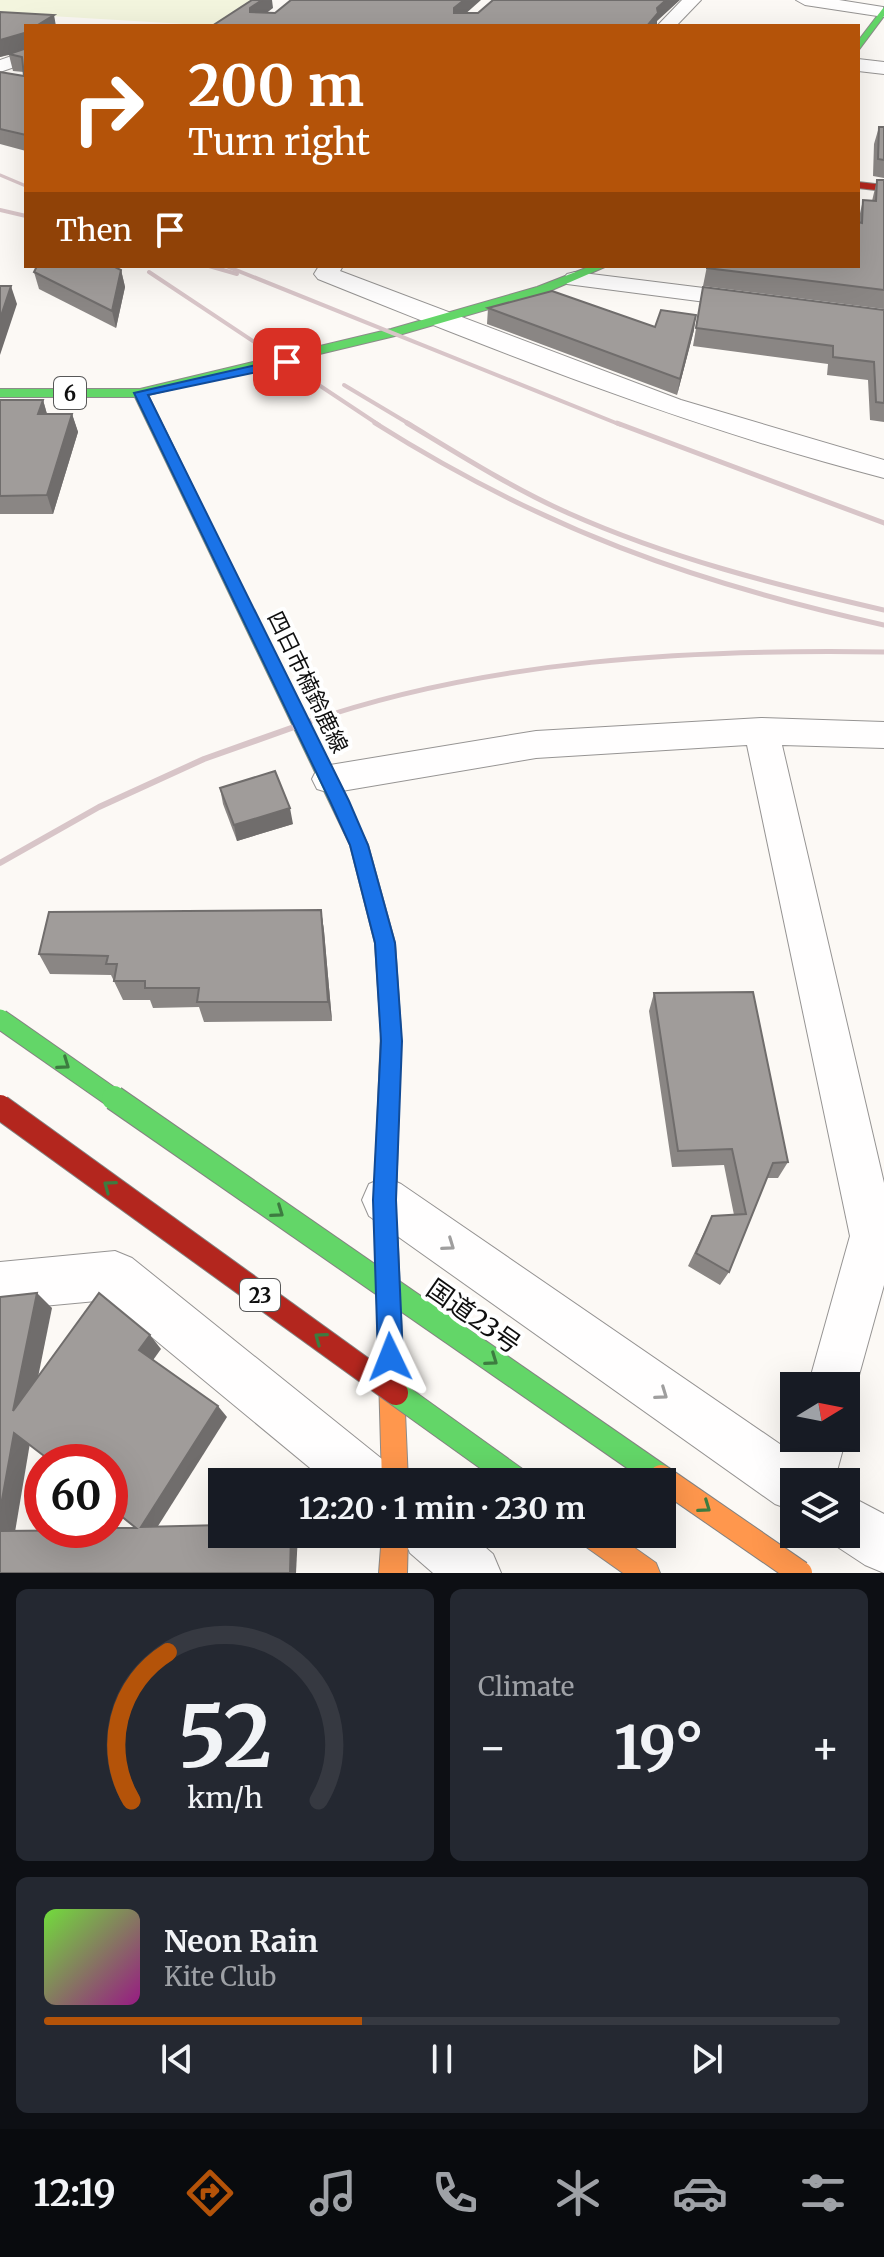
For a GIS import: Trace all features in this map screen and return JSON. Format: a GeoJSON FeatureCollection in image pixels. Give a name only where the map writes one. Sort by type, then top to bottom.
{"type":"FeatureCollection","features":[{"type":"Feature","properties":{"kind":"main road"},"geometry":{"type":"LineString","coordinates":[[860,45],[883,11]]}},
{"type":"Feature","properties":{"kind":"main road"},"geometry":{"type":"LineString","coordinates":[[860,185],[884,188]]}},
{"type":"Feature","properties":{"kind":"main road"},"geometry":{"type":"LineString","coordinates":[[140,393],[287,362],[442,320],[575,279],[597,268]]}},
{"type":"Feature","properties":{"kind":"main road","name":"6"},"geometry":{"type":"LineString","coordinates":[[0,393],[140,393]]}},
{"type":"Feature","properties":{"kind":"main road","name":"四日市楠鈴鹿線"},"geometry":{"type":"LineString","coordinates":[[140,393],[330,779],[359,845],[385,943],[392,1041],[385,1200],[395,1468]]}},
{"type":"Feature","properties":{"kind":"main road","name":"国道23号"},"geometry":{"type":"LineString","coordinates":[[0,1019],[800,1573]]}},
{"type":"Feature","properties":{"kind":"main road","name":"23"},"geometry":{"type":"LineString","coordinates":[[0,1107],[501,1468]]}},
{"type":"Feature","properties":{"kind":"main road"},"geometry":{"type":"LineString","coordinates":[[393,1573],[394,1548]]}},
{"type":"Feature","properties":{"kind":"main road"},"geometry":{"type":"LineString","coordinates":[[611,1548],[646,1573]]}},
{"type":"Feature","properties":{"kind":"street"},"geometry":{"type":"LineString","coordinates":[[668,24],[692,0]]}},
{"type":"Feature","properties":{"kind":"street"},"geometry":{"type":"LineString","coordinates":[[805,0],[883,11]]}},
{"type":"Feature","properties":{"kind":"street"},"geometry":{"type":"LineString","coordinates":[[4,74],[24,59]]}},
{"type":"Feature","properties":{"kind":"street"},"geometry":{"type":"LineString","coordinates":[[860,65],[884,68]]}},
{"type":"Feature","properties":{"kind":"street"},"geometry":{"type":"LineString","coordinates":[[330,268],[326,274],[645,398],[806,449],[884,469]]}},
{"type":"Feature","properties":{"kind":"street"},"geometry":{"type":"LineString","coordinates":[[575,279],[770,304]]}},
{"type":"Feature","properties":{"kind":"street"},"geometry":{"type":"LineString","coordinates":[[761,731],[878,1236],[837,1372]]}},
{"type":"Feature","properties":{"kind":"street"},"geometry":{"type":"LineString","coordinates":[[330,779],[387,766],[618,735],[761,731],[884,735]]}},
{"type":"Feature","properties":{"kind":"street"},"geometry":{"type":"LineString","coordinates":[[385,1200],[780,1475]]}},
{"type":"Feature","properties":{"kind":"street"},"geometry":{"type":"LineString","coordinates":[[0,1286],[115,1275],[351,1468]]}},
{"type":"Feature","properties":{"kind":"street"},"geometry":{"type":"LineString","coordinates":[[860,1530],[884,1546]]}},
{"type":"Feature","properties":{"kind":"street"},"geometry":{"type":"LineString","coordinates":[[445,1548],[474,1573]]}},
{"type":"Feature","properties":{"kind":"green space"},"geometry":{"type":"Polygon","coordinates":[[[0,0],[260,0],[221,24],[0,11],[0,0]]]}},
{"type":"Feature","properties":{"kind":"building"},"geometry":{"type":"Polygon","coordinates":[[[252,0],[262,0],[250,8],[250,12],[275,13],[291,0],[464,0],[454,8],[454,13],[478,13],[493,0],[666,0],[657,8],[658,13],[649,24],[215,24],[252,0]]]}},
{"type":"Feature","properties":{"kind":"building"},"geometry":{"type":"Polygon","coordinates":[[[0,12],[54,15],[39,24],[24,24],[24,33],[0,40],[0,12]]]}},
{"type":"Feature","properties":{"kind":"building"},"geometry":{"type":"Polygon","coordinates":[[[24,49],[24,76],[22,57],[9,54],[24,49]]]}},
{"type":"Feature","properties":{"kind":"building"},"geometry":{"type":"Polygon","coordinates":[[[0,72],[24,76],[24,135],[0,129],[0,72]]]}},
{"type":"Feature","properties":{"kind":"building"},"geometry":{"type":"Polygon","coordinates":[[[879,127],[884,127],[884,160],[878,159],[879,127]]]}},
{"type":"Feature","properties":{"kind":"building"},"geometry":{"type":"Polygon","coordinates":[[[877,180],[884,180],[884,290],[707,268],[860,268],[863,200],[876,201],[877,180]]]}},
{"type":"Feature","properties":{"kind":"building"},"geometry":{"type":"Polygon","coordinates":[[[36,268],[121,270],[112,311],[34,272],[36,268]]]}},
{"type":"Feature","properties":{"kind":"building"},"geometry":{"type":"Polygon","coordinates":[[[0,286],[11,286],[0,319],[0,286]]]}},
{"type":"Feature","properties":{"kind":"building"},"geometry":{"type":"Polygon","coordinates":[[[703,287],[884,310],[884,403],[876,402],[874,362],[833,357],[833,346],[696,328],[703,287]]]}},
{"type":"Feature","properties":{"kind":"building"},"geometry":{"type":"Polygon","coordinates":[[[552,291],[655,327],[661,310],[696,315],[680,379],[488,308],[552,291]]]}},
{"type":"Feature","properties":{"kind":"building"},"geometry":{"type":"Polygon","coordinates":[[[0,400],[43,400],[38,414],[72,414],[47,495],[0,496],[0,400]]]}},
{"type":"Feature","properties":{"kind":"building"},"geometry":{"type":"Polygon","coordinates":[[[275,771],[290,808],[234,825],[220,788],[275,771]]]}},
{"type":"Feature","properties":{"kind":"building"},"geometry":{"type":"Polygon","coordinates":[[[321,910],[328,1002],[197,1002],[199,988],[145,988],[145,981],[114,981],[117,964],[106,964],[108,956],[39,954],[49,912],[321,910]]]}},
{"type":"Feature","properties":{"kind":"building"},"geometry":{"type":"Polygon","coordinates":[[[753,992],[788,1162],[773,1163],[729,1272],[696,1253],[712,1216],[746,1214],[732,1149],[678,1151],[654,993],[753,992]]]}},
{"type":"Feature","properties":{"kind":"building"},"geometry":{"type":"Polygon","coordinates":[[[37,1293],[13,1411],[99,1293],[150,1335],[139,1350],[218,1406],[141,1527],[208,1525],[208,1548],[291,1548],[290,1573],[0,1573],[0,1531],[24,1531],[24,1548],[128,1548],[128,1528],[136,1528],[128,1522],[128,1444],[28,1444],[14,1433],[0,1511],[0,1297],[37,1293]]]}},
{"type":"Feature","properties":{"kind":"railway"},"geometry":{"type":"LineString","coordinates":[[0,175],[24,185]]}},
{"type":"Feature","properties":{"kind":"railway"},"geometry":{"type":"LineString","coordinates":[[0,210],[24,216]]}},
{"type":"Feature","properties":{"kind":"railway"},"geometry":{"type":"LineString","coordinates":[[216,268],[237,274]]}},
{"type":"Feature","properties":{"kind":"railway"},"geometry":{"type":"LineString","coordinates":[[231,268],[621,425]]}},
{"type":"Feature","properties":{"kind":"railway"},"geometry":{"type":"LineString","coordinates":[[149,272],[379,425]]}},
{"type":"Feature","properties":{"kind":"railway"},"geometry":{"type":"LineString","coordinates":[[344,385],[411,425]]}},
{"type":"Feature","properties":{"kind":"railway"},"geometry":{"type":"LineString","coordinates":[[375,423],[498,493],[620,548],[747,590],[884,625]]}},
{"type":"Feature","properties":{"kind":"railway"},"geometry":{"type":"LineString","coordinates":[[407,423],[527,493],[606,529],[723,569],[884,610]]}},
{"type":"Feature","properties":{"kind":"railway"},"geometry":{"type":"LineString","coordinates":[[617,423],[884,523]]}},
{"type":"Feature","properties":{"kind":"railway"},"geometry":{"type":"LineString","coordinates":[[308,722],[375,701],[446,684],[591,662],[738,653],[884,652]]}},
{"type":"Feature","properties":{"kind":"railway"},"geometry":{"type":"LineString","coordinates":[[0,863],[99,807],[204,759],[308,722]]}},
{"type":"Feature","properties":{"kind":"traffic: fast"},"geometry":{"type":"LineString","coordinates":[[860,45],[884,10]]}},
{"type":"Feature","properties":{"kind":"traffic: fast"},"geometry":{"type":"LineString","coordinates":[[140,393],[395,332],[541,290],[596,268]]}},
{"type":"Feature","properties":{"kind":"traffic: fast"},"geometry":{"type":"LineString","coordinates":[[0,393],[140,393],[359,845],[385,943],[391,1033]]}},
{"type":"Feature","properties":{"kind":"traffic: fast"},"geometry":{"type":"LineString","coordinates":[[0,1019],[648,1468]]}},
{"type":"Feature","properties":{"kind":"traffic: fast"},"geometry":{"type":"LineString","coordinates":[[396,1393],[500,1468]]}},
{"type":"Feature","properties":{"kind":"traffic: slow"},"geometry":{"type":"LineString","coordinates":[[391,1033],[385,1200],[395,1468]]}},
{"type":"Feature","properties":{"kind":"traffic: slow"},"geometry":{"type":"LineString","coordinates":[[676,1487],[800,1573]]}},
{"type":"Feature","properties":{"kind":"traffic: slow"},"geometry":{"type":"LineString","coordinates":[[393,1573],[394,1548]]}},
{"type":"Feature","properties":{"kind":"traffic: slow"},"geometry":{"type":"LineString","coordinates":[[611,1548],[646,1573]]}},
{"type":"Feature","properties":{"kind":"traffic: jam"},"geometry":{"type":"LineString","coordinates":[[860,185],[884,188]]}},
{"type":"Feature","properties":{"kind":"traffic: jam"},"geometry":{"type":"LineString","coordinates":[[0,1107],[396,1393]]}},
{"type":"Feature","properties":{"kind":"route"},"geometry":{"type":"LineString","coordinates":[[287,362],[140,393],[340,801],[359,845],[385,943],[392,1041],[385,1200],[390,1357]]}}]}
